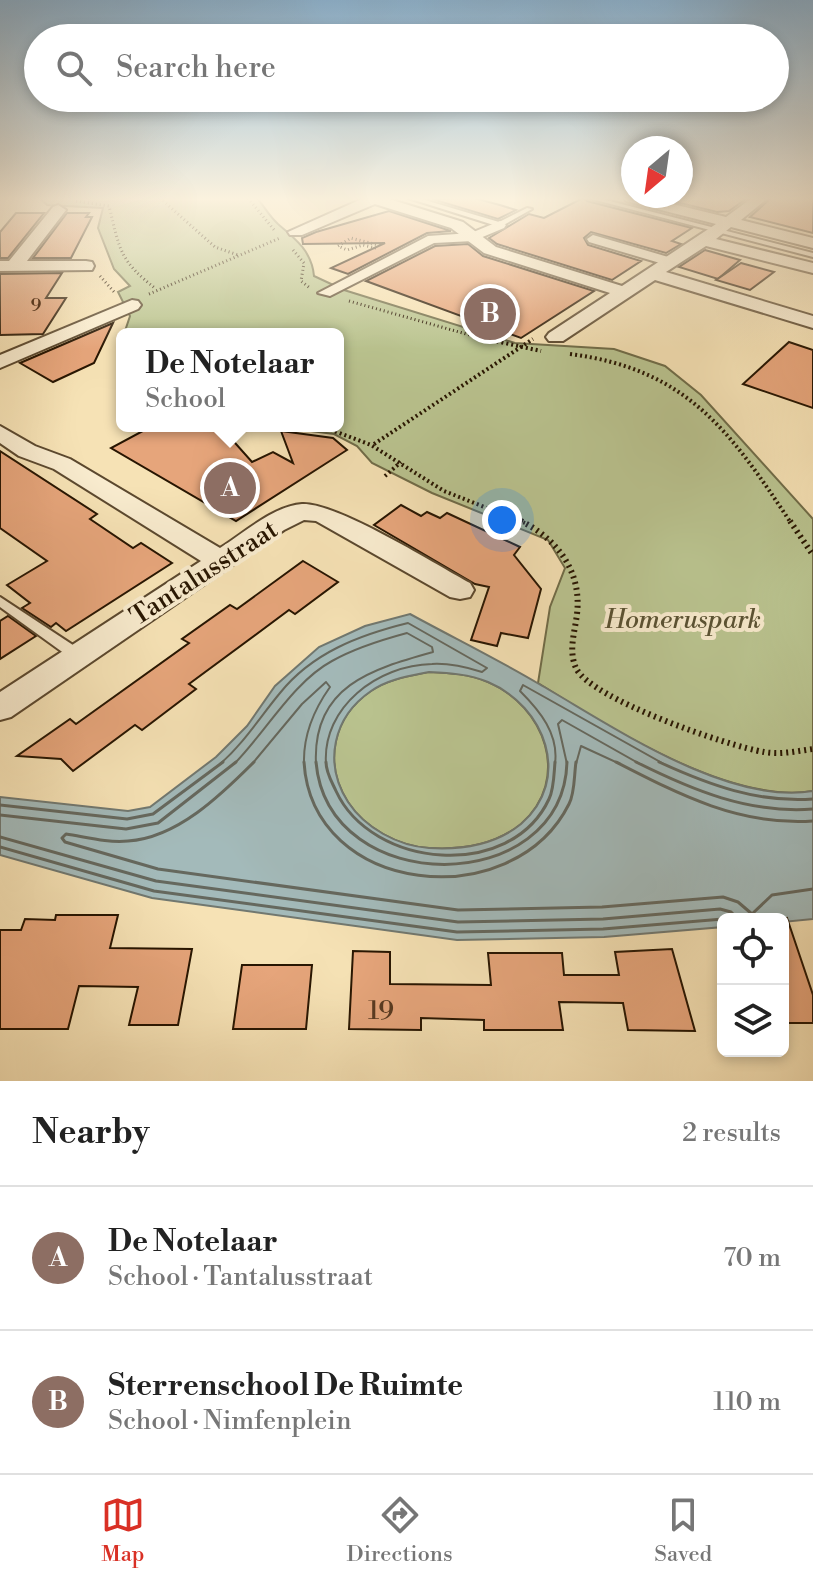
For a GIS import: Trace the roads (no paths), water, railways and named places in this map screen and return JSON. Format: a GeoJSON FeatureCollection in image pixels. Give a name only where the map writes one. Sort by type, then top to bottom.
{"type":"FeatureCollection","features":[{"type":"Feature","properties":{"kind":"street"},"geometry":{"type":"LineString","coordinates":[[7,266],[24,248]]}},
{"type":"Feature","properties":{"kind":"street"},"geometry":{"type":"LineString","coordinates":[[325,293],[413,248]]}},
{"type":"Feature","properties":{"kind":"street"},"geometry":{"type":"LineString","coordinates":[[488,248],[624,292]]}},
{"type":"Feature","properties":{"kind":"street"},"geometry":{"type":"LineString","coordinates":[[625,248],[670,262]]}},
{"type":"Feature","properties":{"kind":"street"},"geometry":{"type":"LineString","coordinates":[[553,347],[624,292],[689,248]]}},
{"type":"Feature","properties":{"kind":"street"},"geometry":{"type":"LineString","coordinates":[[761,248],[813,268]]}},
{"type":"Feature","properties":{"kind":"street"},"geometry":{"type":"LineString","coordinates":[[7,266],[86,266]]}},
{"type":"Feature","properties":{"kind":"street"},"geometry":{"type":"LineString","coordinates":[[653,274],[813,322]]}},
{"type":"Feature","properties":{"kind":"street"},"geometry":{"type":"LineString","coordinates":[[0,362],[141,302]]}},
{"type":"Feature","properties":{"kind":"street"},"geometry":{"type":"LineString","coordinates":[[5,442],[62,464],[221,561]]}},
{"type":"Feature","properties":{"kind":"street","name":"Tantalusstraat"},"geometry":{"type":"LineString","coordinates":[[0,708],[275,524],[301,512],[322,514],[460,590]]}},
{"type":"Feature","properties":{"kind":"lane"},"geometry":{"type":"LineString","coordinates":[[786,248],[813,255]]}},
{"type":"Feature","properties":{"kind":"lane"},"geometry":{"type":"LineString","coordinates":[[0,601],[77,655]]}},
{"type":"Feature","properties":{"kind":"water"},"geometry":{"type":"Polygon","coordinates":[[[410,614],[635,740],[707,775],[779,792],[813,791],[813,919],[789,921],[789,913],[717,913],[717,928],[604,937],[457,940],[152,898],[0,855],[0,797],[128,811],[150,807],[216,757],[247,726],[275,686],[319,647],[365,626],[410,614]],[[429,672],[378,687],[358,702],[340,727],[334,757],[340,787],[348,802],[363,820],[383,834],[406,844],[453,848],[477,845],[500,837],[521,824],[537,806],[546,786],[548,766],[545,745],[525,708],[508,693],[488,682],[459,674],[429,672]]]}},
{"type":"Feature","properties":{"kind":"place","name":"Sterrenschool De Ruimte"},"geometry":{"type":"Point","coordinates":[490,314]}},
{"type":"Feature","properties":{"kind":"place","name":"De Notelaar"},"geometry":{"type":"Point","coordinates":[230,488]}},
{"type":"Feature","properties":{"kind":"park label","name":"Homeruspark"},"geometry":{"type":"Point","coordinates":[683,620]}}]}
